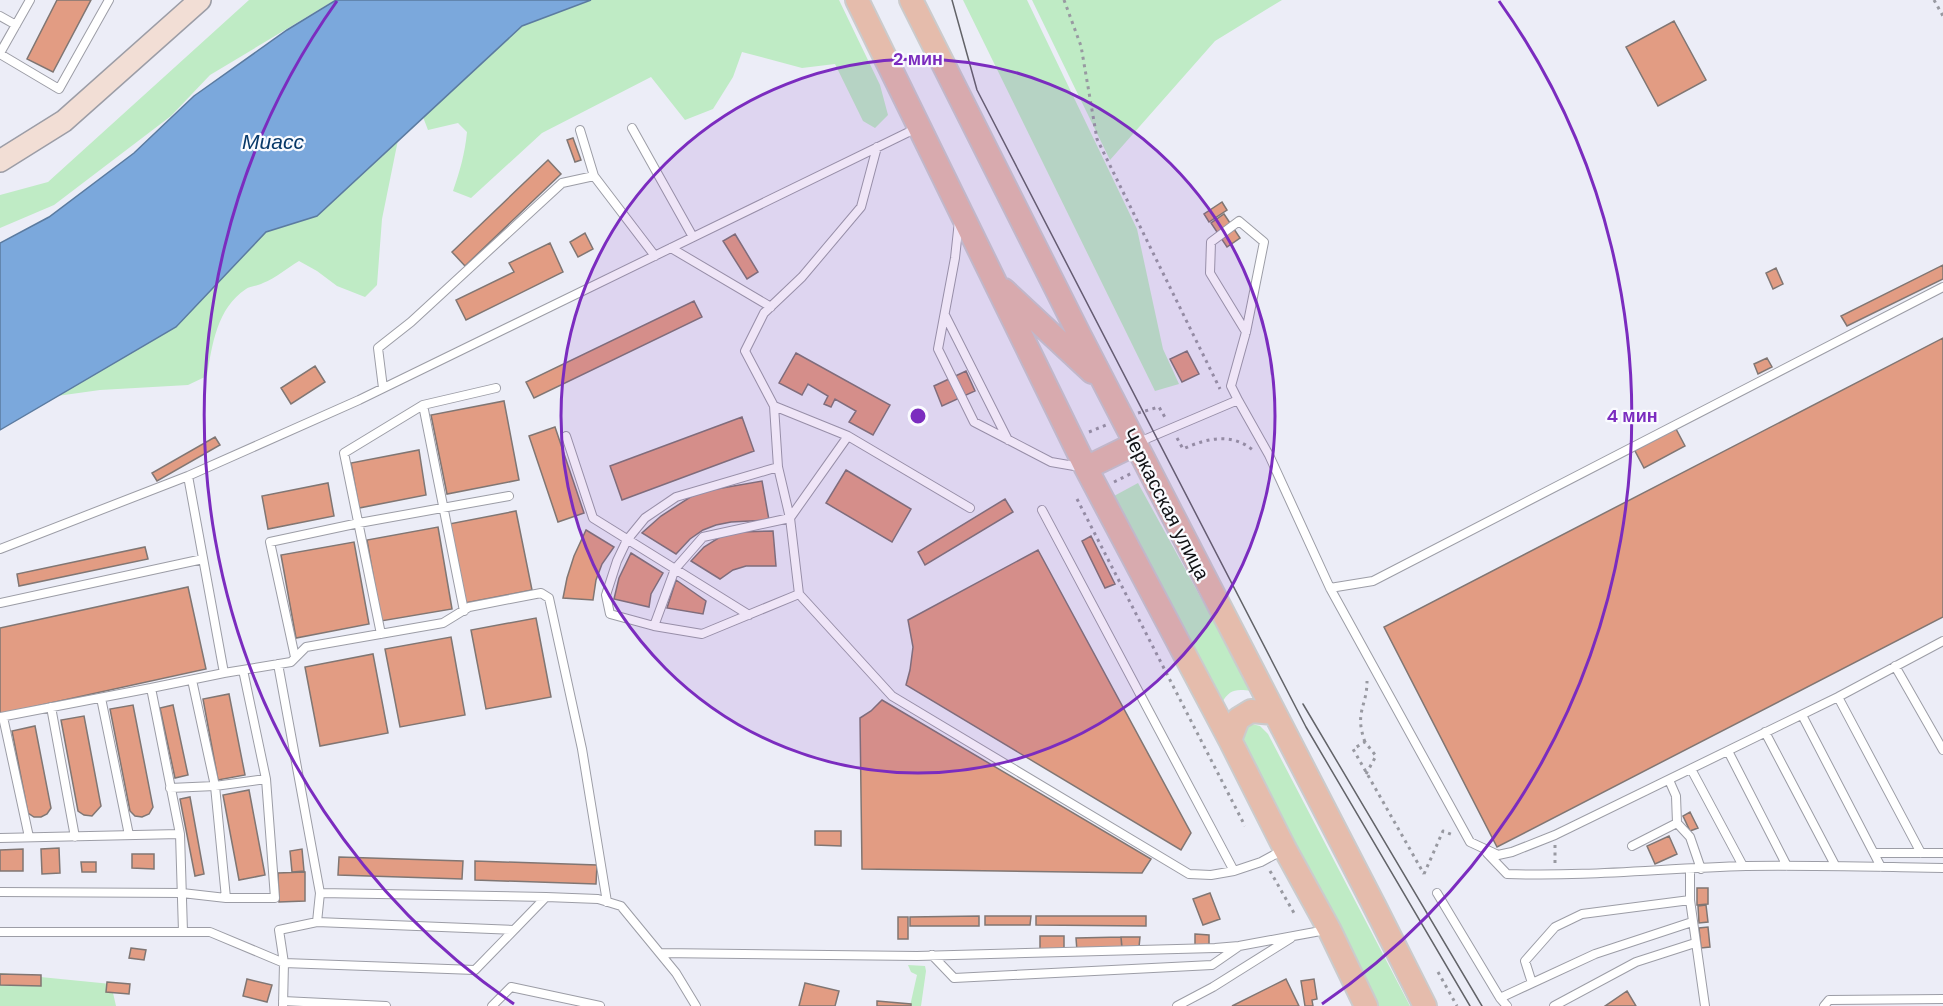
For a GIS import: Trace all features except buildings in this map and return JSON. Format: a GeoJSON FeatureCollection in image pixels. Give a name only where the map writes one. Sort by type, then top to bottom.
{"type":"FeatureCollection","features":[{"type":"Feature","properties":{"kind":"main road"},"geometry":{"type":"LineString","coordinates":[[0,160],[64,121],[200,0]]}},
{"type":"Feature","properties":{"kind":"main road"},"geometry":{"type":"LineString","coordinates":[[857,0],[1086,468],[1329,929],[1366,1006]]}},
{"type":"Feature","properties":{"kind":"main road","name":"Черкасская улица"},"geometry":{"type":"LineString","coordinates":[[911,0],[1135,444],[1376,907],[1425,1006]]}},
{"type":"Feature","properties":{"kind":"main road"},"geometry":{"type":"LineString","coordinates":[[994,280],[1106,385]]}},
{"type":"Feature","properties":{"kind":"main road"},"geometry":{"type":"LineString","coordinates":[[1086,468],[1135,444]]}},
{"type":"Feature","properties":{"kind":"main road"},"geometry":{"type":"LineString","coordinates":[[1230,740],[1238,719],[1251,711],[1274,713]]}},
{"type":"Feature","properties":{"kind":"lane"},"geometry":{"type":"LineString","coordinates":[[30,0],[0,53],[59,89],[109,0]]}},
{"type":"Feature","properties":{"kind":"lane"},"geometry":{"type":"LineString","coordinates":[[0,16],[16,25]]}},
{"type":"Feature","properties":{"kind":"lane"},"geometry":{"type":"LineString","coordinates":[[0,549],[188,476],[383,388],[919,127]]}},
{"type":"Feature","properties":{"kind":"lane"},"geometry":{"type":"LineString","coordinates":[[632,128],[693,237]]}},
{"type":"Feature","properties":{"kind":"lane"},"geometry":{"type":"LineString","coordinates":[[580,130],[594,176],[655,256]]}},
{"type":"Feature","properties":{"kind":"lane"},"geometry":{"type":"LineString","coordinates":[[877,147],[861,207],[802,277],[764,314],[745,351],[774,406],[778,467],[790,518],[799,594],[891,696],[1189,874],[1211,875],[1234,871],[1261,862],[1285,849]]}},
{"type":"Feature","properties":{"kind":"lane"},"geometry":{"type":"LineString","coordinates":[[383,388],[378,348],[411,322],[562,183],[594,176]]}},
{"type":"Feature","properties":{"kind":"lane"},"geometry":{"type":"LineString","coordinates":[[960,211],[955,258],[938,349],[974,422],[1051,462],[1086,468]]}},
{"type":"Feature","properties":{"kind":"lane"},"geometry":{"type":"LineString","coordinates":[[1246,332],[1210,273],[1211,242],[1239,221],[1264,242],[1246,332],[1231,386],[1269,455],[1330,588],[1470,842],[1484,850],[1498,855],[1512,852],[1555,835],[1802,715],[1943,641]]}},
{"type":"Feature","properties":{"kind":"lane"},"geometry":{"type":"LineString","coordinates":[[671,248],[771,307]]}},
{"type":"Feature","properties":{"kind":"lane"},"geometry":{"type":"LineString","coordinates":[[1330,588],[1373,581],[1943,287]]}},
{"type":"Feature","properties":{"kind":"lane"},"geometry":{"type":"LineString","coordinates":[[945,315],[1008,440]]}},
{"type":"Feature","properties":{"kind":"lane"},"geometry":{"type":"LineString","coordinates":[[381,634],[344,453],[423,405],[496,388]]}},
{"type":"Feature","properties":{"kind":"lane"},"geometry":{"type":"LineString","coordinates":[[1135,444],[1238,400]]}},
{"type":"Feature","properties":{"kind":"lane"},"geometry":{"type":"LineString","coordinates":[[423,405],[464,611]]}},
{"type":"Feature","properties":{"kind":"lane"},"geometry":{"type":"LineString","coordinates":[[774,406],[848,436],[970,508]]}},
{"type":"Feature","properties":{"kind":"lane"},"geometry":{"type":"LineString","coordinates":[[566,436],[593,518],[749,615]]}},
{"type":"Feature","properties":{"kind":"lane"},"geometry":{"type":"LineString","coordinates":[[654,626],[675,569],[703,537],[790,518],[848,436]]}},
{"type":"Feature","properties":{"kind":"lane"},"geometry":{"type":"LineString","coordinates":[[778,467],[676,497],[645,518],[627,540],[617,561],[606,596],[610,614],[654,626],[702,634],[799,594]]}},
{"type":"Feature","properties":{"kind":"lane"},"geometry":{"type":"LineString","coordinates":[[188,476],[224,673]]}},
{"type":"Feature","properties":{"kind":"lane"},"geometry":{"type":"LineString","coordinates":[[296,657],[270,542],[358,523],[509,496]]}},
{"type":"Feature","properties":{"kind":"lane"},"geometry":{"type":"LineString","coordinates":[[1042,510],[1234,871]]}},
{"type":"Feature","properties":{"kind":"lane"},"geometry":{"type":"LineString","coordinates":[[0,603],[203,560]]}},
{"type":"Feature","properties":{"kind":"lane"},"geometry":{"type":"LineString","coordinates":[[29,837],[1,717],[291,662],[306,647],[443,623],[469,607],[542,593],[549,598],[582,749],[607,902]]}},
{"type":"Feature","properties":{"kind":"lane"},"geometry":{"type":"LineString","coordinates":[[278,664],[320,893],[316,922]]}},
{"type":"Feature","properties":{"kind":"lane"},"geometry":{"type":"LineString","coordinates":[[1895,666],[1943,750]]}},
{"type":"Feature","properties":{"kind":"lane"},"geometry":{"type":"LineString","coordinates":[[0,892],[182,893],[226,898],[275,898],[266,779],[243,670]]}},
{"type":"Feature","properties":{"kind":"lane"},"geometry":{"type":"LineString","coordinates":[[192,680],[215,786],[226,898]]}},
{"type":"Feature","properties":{"kind":"lane"},"geometry":{"type":"LineString","coordinates":[[151,688],[180,834],[183,932]]}},
{"type":"Feature","properties":{"kind":"lane"},"geometry":{"type":"LineString","coordinates":[[1838,697],[1921,853]]}},
{"type":"Feature","properties":{"kind":"lane"},"geometry":{"type":"LineString","coordinates":[[101,698],[129,835]]}},
{"type":"Feature","properties":{"kind":"lane"},"geometry":{"type":"LineString","coordinates":[[51,707],[75,837]]}},
{"type":"Feature","properties":{"kind":"lane"},"geometry":{"type":"LineString","coordinates":[[1802,715],[1881,867]]}},
{"type":"Feature","properties":{"kind":"lane"},"geometry":{"type":"LineString","coordinates":[[1765,732],[1835,865]]}},
{"type":"Feature","properties":{"kind":"lane"},"geometry":{"type":"LineString","coordinates":[[1728,751],[1787,866]]}},
{"type":"Feature","properties":{"kind":"lane"},"geometry":{"type":"LineString","coordinates":[[1692,769],[1743,866]]}},
{"type":"Feature","properties":{"kind":"lane"},"geometry":{"type":"LineString","coordinates":[[171,788],[215,786],[266,779]]}},
{"type":"Feature","properties":{"kind":"lane"},"geometry":{"type":"LineString","coordinates":[[1669,780],[1676,796],[1677,823],[1690,837],[1701,869]]}},
{"type":"Feature","properties":{"kind":"lane"},"geometry":{"type":"LineString","coordinates":[[1632,846],[1677,823]]}},
{"type":"Feature","properties":{"kind":"lane"},"geometry":{"type":"LineString","coordinates":[[0,838],[180,834]]}},
{"type":"Feature","properties":{"kind":"lane"},"geometry":{"type":"LineString","coordinates":[[1484,850],[1507,874],[1556,876],[1743,866],[1835,865],[1943,868]]}},
{"type":"Feature","properties":{"kind":"lane"},"geometry":{"type":"LineString","coordinates":[[1874,853],[1943,853]]}},
{"type":"Feature","properties":{"kind":"lane"},"geometry":{"type":"LineString","coordinates":[[1690,869],[1692,922],[1705,1006]]}},
{"type":"Feature","properties":{"kind":"lane"},"geometry":{"type":"LineString","coordinates":[[320,893],[598,899],[621,906],[676,974],[696,1006]]}},
{"type":"Feature","properties":{"kind":"lane"},"geometry":{"type":"LineString","coordinates":[[1437,893],[1507,1006]]}},
{"type":"Feature","properties":{"kind":"lane"},"geometry":{"type":"LineString","coordinates":[[0,932],[210,932],[284,963],[475,970],[546,897]]}},
{"type":"Feature","properties":{"kind":"lane"},"geometry":{"type":"LineString","coordinates":[[1532,982],[1525,962],[1555,927],[1582,914],[1690,900]]}},
{"type":"Feature","properties":{"kind":"lane"},"geometry":{"type":"LineString","coordinates":[[386,1006],[283,1003],[284,963],[279,930],[316,922],[514,930]]}},
{"type":"Feature","properties":{"kind":"lane"},"geometry":{"type":"LineString","coordinates":[[1500,998],[1595,954],[1692,922]]}},
{"type":"Feature","properties":{"kind":"lane"},"geometry":{"type":"LineString","coordinates":[[660,953],[932,956],[1239,946],[1329,929]]}},
{"type":"Feature","properties":{"kind":"lane"},"geometry":{"type":"LineString","coordinates":[[1177,1006],[1213,987],[1295,936]]}},
{"type":"Feature","properties":{"kind":"lane"},"geometry":{"type":"LineString","coordinates":[[1554,1006],[1636,962],[1695,943]]}},
{"type":"Feature","properties":{"kind":"lane"},"geometry":{"type":"LineString","coordinates":[[932,956],[954,978],[1212,965],[1239,946]]}},
{"type":"Feature","properties":{"kind":"lane"},"geometry":{"type":"LineString","coordinates":[[492,1006],[511,987],[600,1006]]}},
{"type":"Feature","properties":{"kind":"lane"},"geometry":{"type":"LineString","coordinates":[[1824,1006],[1829,1000],[1943,999]]}},
{"type":"Feature","properties":{"kind":"path"},"geometry":{"type":"LineString","coordinates":[[1064,0],[1081,46],[1097,139],[1227,404]]}},
{"type":"Feature","properties":{"kind":"path"},"geometry":{"type":"LineString","coordinates":[[1934,0],[1943,16]]}},
{"type":"Feature","properties":{"kind":"path"},"geometry":{"type":"LineString","coordinates":[[1089,432],[1106,425]]}},
{"type":"Feature","properties":{"kind":"path"},"geometry":{"type":"LineString","coordinates":[[1184,449],[1201,441],[1220,438],[1245,443],[1258,455]]}},
{"type":"Feature","properties":{"kind":"path"},"geometry":{"type":"LineString","coordinates":[[1112,482],[1134,472]]}},
{"type":"Feature","properties":{"kind":"path"},"geometry":{"type":"LineString","coordinates":[[1077,499],[1245,826]]}},
{"type":"Feature","properties":{"kind":"path"},"geometry":{"type":"LineString","coordinates":[[1366,774],[1376,756],[1365,742],[1360,728],[1360,715],[1367,681]]}},
{"type":"Feature","properties":{"kind":"path"},"geometry":{"type":"LineString","coordinates":[[1365,742],[1353,749],[1424,874],[1443,831]]}},
{"type":"Feature","properties":{"kind":"path"},"geometry":{"type":"LineString","coordinates":[[1555,835],[1556,876]]}},
{"type":"Feature","properties":{"kind":"path"},"geometry":{"type":"LineString","coordinates":[[1270,871],[1294,913]]}},
{"type":"Feature","properties":{"kind":"path"},"geometry":{"type":"LineString","coordinates":[[1438,972],[1457,1006]]}},
{"type":"Feature","properties":{"kind":"green space"},"geometry":{"type":"Polygon","coordinates":[[[249,0],[335,0],[210,75],[171,116],[54,205],[0,228],[0,195],[48,182],[249,0]]]}},
{"type":"Feature","properties":{"kind":"green space"},"geometry":{"type":"Polygon","coordinates":[[[591,0],[839,0],[880,85],[888,115],[875,128],[863,121],[835,64],[802,68],[742,52],[733,77],[713,109],[685,120],[651,77],[542,133],[471,198],[453,191],[462,162],[467,132],[458,123],[428,130],[423,117],[522,26],[591,0]]]}},
{"type":"Feature","properties":{"kind":"green space"},"geometry":{"type":"Polygon","coordinates":[[[963,0],[1027,0],[1137,229],[1163,349],[1179,384],[1155,391],[963,0]]]}},
{"type":"Feature","properties":{"kind":"green space"},"geometry":{"type":"Polygon","coordinates":[[[1032,0],[1282,0],[1215,41],[1110,160],[1032,0]]]}},
{"type":"Feature","properties":{"kind":"green space"},"geometry":{"type":"Polygon","coordinates":[[[398,140],[382,219],[377,285],[365,297],[337,286],[299,261],[268,281],[246,289],[228,306],[218,328],[207,376],[188,385],[100,390],[57,396],[176,327],[266,232],[317,216],[398,140]]]}},
{"type":"Feature","properties":{"kind":"green space"},"geometry":{"type":"Polygon","coordinates":[[[1138,483],[1252,691],[1234,691],[1227,695],[1221,704],[1114,496],[1138,483]]]}},
{"type":"Feature","properties":{"kind":"green space"},"geometry":{"type":"Polygon","coordinates":[[[1252,724],[1260,726],[1268,734],[1410,1006],[1378,1006],[1241,742],[1244,728],[1252,724]]]}},
{"type":"Feature","properties":{"kind":"green space"},"geometry":{"type":"Polygon","coordinates":[[[908,965],[925,966],[921,1006],[910,1006],[917,975],[911,972],[908,965]]]}},
{"type":"Feature","properties":{"kind":"green space"},"geometry":{"type":"Polygon","coordinates":[[[0,973],[111,984],[116,1006],[0,1006],[0,973]]]}},
{"type":"Feature","properties":{"kind":"water","name":"Миасс"},"geometry":{"type":"Polygon","coordinates":[[[336,0],[591,0],[522,26],[317,216],[266,232],[176,327],[0,430],[0,243],[49,217],[134,153],[194,96],[287,30],[336,0]]]}},
{"type":"Feature","properties":{"kind":"tram line"},"geometry":{"type":"LineString","coordinates":[[952,0],[977,90],[1306,727],[1470,1006]]}},
{"type":"Feature","properties":{"kind":"tram line"},"geometry":{"type":"LineString","coordinates":[[1303,704],[1482,1006]]}}]}
